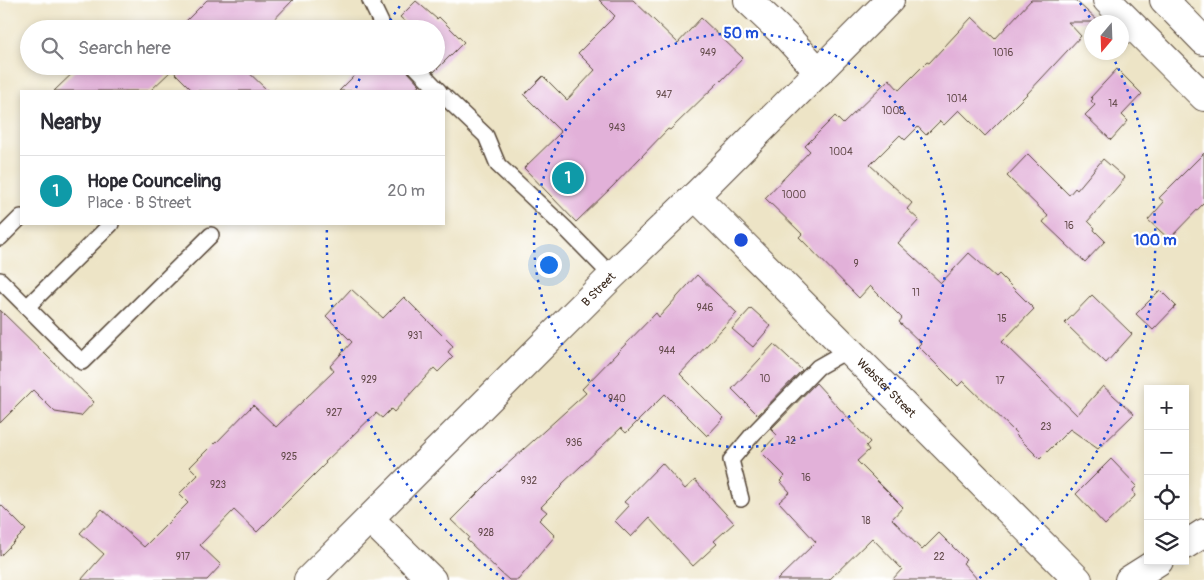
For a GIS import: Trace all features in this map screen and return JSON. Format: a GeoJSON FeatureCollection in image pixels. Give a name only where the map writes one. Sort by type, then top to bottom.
{"type":"FeatureCollection","features":[{"type":"Feature","properties":{"kind":"street"},"geometry":{"type":"LineString","coordinates":[[748,0],[786,36],[819,72]]}},
{"type":"Feature","properties":{"kind":"street","name":"B Street"},"geometry":{"type":"LineString","coordinates":[[308,580],[890,0]]}},
{"type":"Feature","properties":{"kind":"street"},"geometry":{"type":"LineString","coordinates":[[1106,0],[1204,97]]}},
{"type":"Feature","properties":{"kind":"street"},"geometry":{"type":"LineString","coordinates":[[1164,0],[1204,41]]}},
{"type":"Feature","properties":{"kind":"street","name":"Webster Street"},"geometry":{"type":"LineString","coordinates":[[695,196],[1078,580]]}},
{"type":"Feature","properties":{"kind":"street"},"geometry":{"type":"LineString","coordinates":[[370,519],[432,580]]}},
{"type":"Feature","properties":{"kind":"street"},"geometry":{"type":"LineString","coordinates":[[1189,542],[1204,533]]}},
{"type":"Feature","properties":{"kind":"street"},"geometry":{"type":"LineString","coordinates":[[1129,580],[1153,565]]}},
{"type":"Feature","properties":{"kind":"lane"},"geometry":{"type":"LineString","coordinates":[[370,0],[380,20]]}},
{"type":"Feature","properties":{"kind":"lane"},"geometry":{"type":"LineString","coordinates":[[424,75],[438,90]]}},
{"type":"Feature","properties":{"kind":"lane"},"geometry":{"type":"LineString","coordinates":[[445,97],[486,136],[498,165],[566,229],[612,276]]}},
{"type":"Feature","properties":{"kind":"lane"},"geometry":{"type":"LineString","coordinates":[[0,238],[20,218]]}},
{"type":"Feature","properties":{"kind":"lane"},"geometry":{"type":"LineString","coordinates":[[27,307],[110,225]]}},
{"type":"Feature","properties":{"kind":"lane"},"geometry":{"type":"LineString","coordinates":[[0,280],[82,362],[211,235]]}},
{"type":"Feature","properties":{"kind":"lane"},"geometry":{"type":"LineString","coordinates":[[741,499],[731,460],[753,434],[818,367],[848,350]]}},
{"type":"Feature","properties":{"kind":"building"},"geometry":{"type":"Polygon","coordinates":[[[207,0],[293,0],[274,20],[187,20],[207,0]]]}},
{"type":"Feature","properties":{"kind":"building"},"geometry":{"type":"Polygon","coordinates":[[[599,0],[633,0],[678,43],[701,18],[743,58],[670,130],[668,129],[576,222],[524,168],[561,132],[524,95],[543,76],[567,100],[595,70],[578,53],[615,16],[599,0]]]}},
{"type":"Feature","properties":{"kind":"building"},"geometry":{"type":"Polygon","coordinates":[[[1031,0],[1075,0],[1091,15],[1084,15],[1084,22],[1068,22],[1081,36],[985,136],[959,110],[944,125],[940,121],[926,135],[918,127],[905,140],[900,135],[870,165],[912,203],[907,209],[919,220],[898,243],[941,283],[969,253],[996,277],[999,274],[1034,309],[1002,342],[1077,415],[1103,386],[1134,414],[1098,449],[1070,429],[1040,459],[963,381],[958,386],[918,346],[921,343],[899,322],[902,318],[870,286],[859,298],[799,237],[802,234],[765,198],[810,151],[805,146],[835,116],[843,124],[889,79],[899,90],[927,62],[929,63],[972,17],[995,39],[1031,0]]]}},
{"type":"Feature","properties":{"kind":"building"},"geometry":{"type":"Polygon","coordinates":[[[416,1],[437,19],[439,17],[442,20],[403,20],[400,17],[416,1]]]}},
{"type":"Feature","properties":{"kind":"building"},"geometry":{"type":"Polygon","coordinates":[[[445,23],[464,42],[445,61],[445,23]]]}},
{"type":"Feature","properties":{"kind":"building"},"geometry":{"type":"Polygon","coordinates":[[[1117,69],[1142,94],[1122,115],[1128,121],[1111,140],[1085,115],[1095,105],[1091,101],[1093,99],[1091,97],[1117,69]]]}},
{"type":"Feature","properties":{"kind":"building"},"geometry":{"type":"Polygon","coordinates":[[[71,75],[167,75],[151,90],[55,90],[71,75]]]}},
{"type":"Feature","properties":{"kind":"building"},"geometry":{"type":"Polygon","coordinates":[[[177,75],[251,75],[267,90],[192,90],[177,75]]]}},
{"type":"Feature","properties":{"kind":"building"},"geometry":{"type":"Polygon","coordinates":[[[355,75],[411,75],[420,85],[414,90],[340,90],[355,75]]]}},
{"type":"Feature","properties":{"kind":"building"},"geometry":{"type":"Polygon","coordinates":[[[1204,153],[1204,203],[1169,239],[1148,220],[1164,202],[1159,198],[1204,153]]]}},
{"type":"Feature","properties":{"kind":"building"},"geometry":{"type":"Polygon","coordinates":[[[1028,154],[1069,195],[1075,188],[1077,190],[1103,159],[1125,178],[1088,221],[1105,241],[1085,262],[1043,222],[1048,216],[1007,176],[1028,154]]]}},
{"type":"Feature","properties":{"kind":"building"},"geometry":{"type":"Polygon","coordinates":[[[697,275],[737,313],[680,374],[724,418],[707,436],[665,394],[626,433],[621,428],[562,484],[541,507],[547,512],[539,520],[555,536],[518,580],[509,580],[467,540],[469,537],[451,520],[503,468],[586,393],[582,389],[656,313],[659,317],[697,275]]]}},
{"type":"Feature","properties":{"kind":"building"},"geometry":{"type":"Polygon","coordinates":[[[351,289],[383,318],[404,297],[453,346],[448,352],[453,357],[438,372],[434,368],[394,412],[391,409],[382,418],[376,413],[257,532],[234,510],[200,545],[221,565],[207,580],[81,580],[104,554],[80,533],[102,509],[144,547],[188,503],[179,494],[198,475],[190,467],[253,405],[276,427],[334,371],[330,366],[352,342],[326,316],[351,289]]]}},
{"type":"Feature","properties":{"kind":"building"},"geometry":{"type":"Polygon","coordinates":[[[1160,290],[1176,306],[1153,330],[1136,314],[1160,290]]]}},
{"type":"Feature","properties":{"kind":"building"},"geometry":{"type":"Polygon","coordinates":[[[1092,295],[1132,334],[1106,363],[1065,323],[1092,295]]]}},
{"type":"Feature","properties":{"kind":"building"},"geometry":{"type":"Polygon","coordinates":[[[751,308],[771,326],[753,347],[732,329],[751,308]]]}},
{"type":"Feature","properties":{"kind":"building"},"geometry":{"type":"Polygon","coordinates":[[[0,310],[94,402],[81,416],[55,412],[33,390],[0,423],[0,310]]]}},
{"type":"Feature","properties":{"kind":"building"},"geometry":{"type":"Polygon","coordinates":[[[774,344],[802,370],[758,415],[732,389],[774,344]]]}},
{"type":"Feature","properties":{"kind":"building"},"geometry":{"type":"Polygon","coordinates":[[[816,383],[870,442],[866,446],[869,450],[857,461],[903,507],[892,519],[922,550],[939,533],[966,560],[963,563],[978,580],[892,580],[902,569],[872,538],[829,580],[777,580],[816,542],[779,502],[790,492],[780,481],[785,476],[761,452],[777,435],[771,429],[816,383]]]}},
{"type":"Feature","properties":{"kind":"building"},"geometry":{"type":"Polygon","coordinates":[[[1111,459],[1137,486],[1133,490],[1135,496],[1105,525],[1076,494],[1111,459]]]}},
{"type":"Feature","properties":{"kind":"building"},"geometry":{"type":"Polygon","coordinates":[[[662,463],[685,489],[695,480],[734,523],[714,541],[717,544],[693,566],[649,518],[631,537],[615,521],[629,506],[624,502],[662,463]]]}},
{"type":"Feature","properties":{"kind":"building"},"geometry":{"type":"Polygon","coordinates":[[[0,504],[26,530],[0,556],[0,504]]]}},
{"type":"Feature","properties":{"kind":"place","name":"Hope Counceling"},"geometry":{"type":"Point","coordinates":[568,178]}}]}
